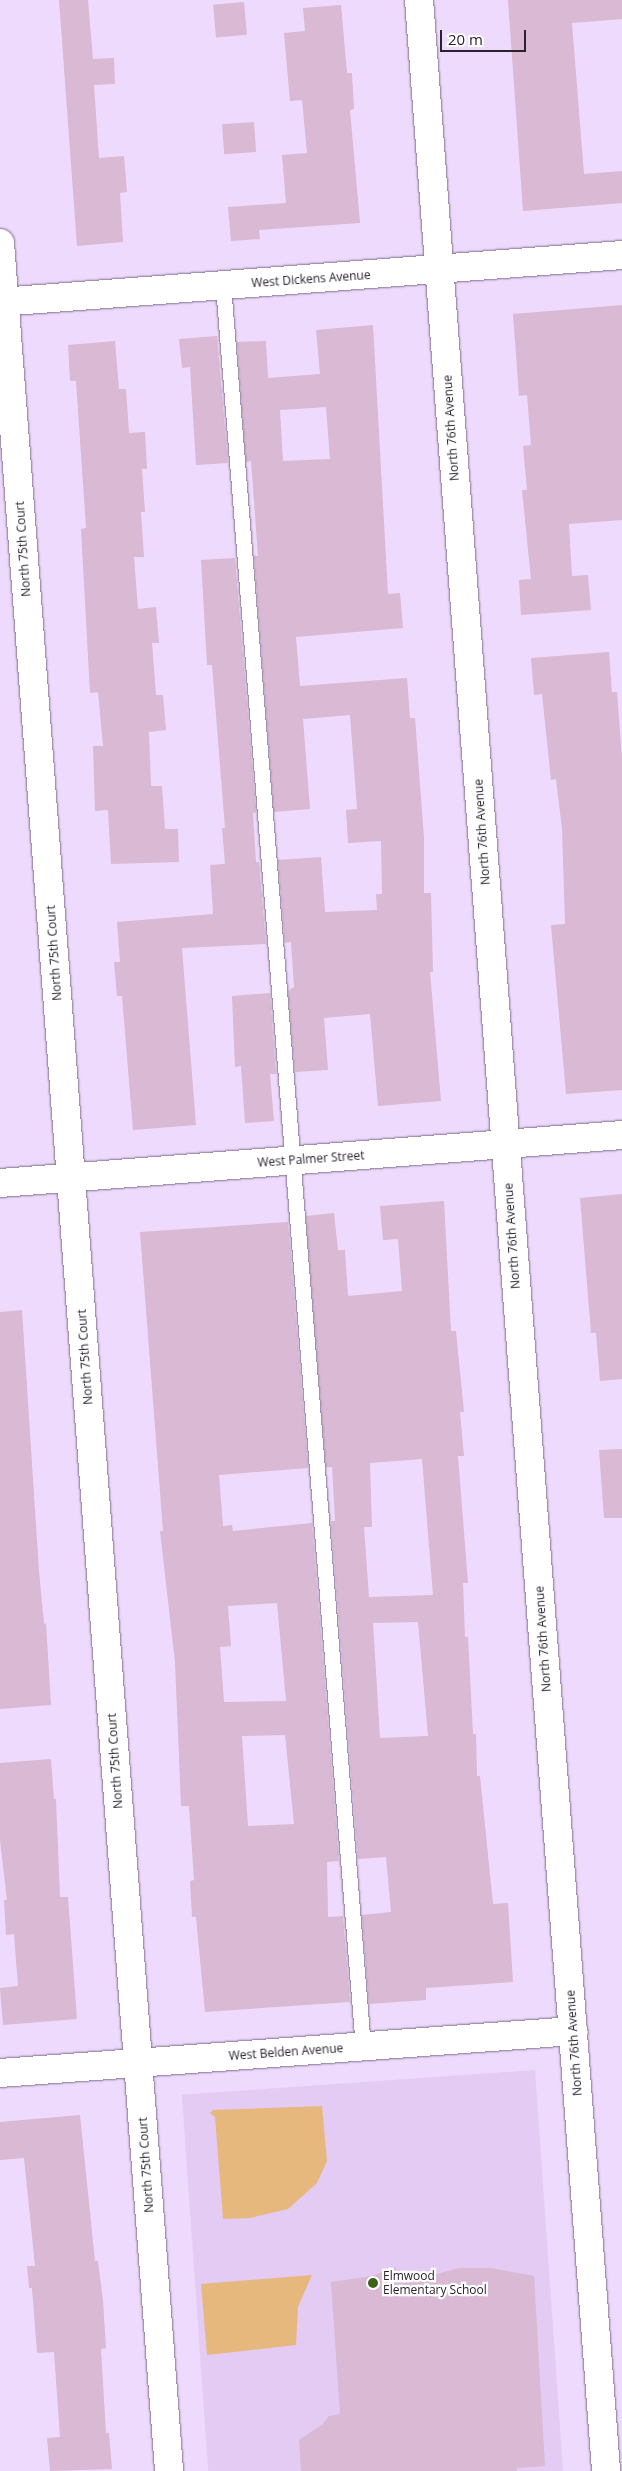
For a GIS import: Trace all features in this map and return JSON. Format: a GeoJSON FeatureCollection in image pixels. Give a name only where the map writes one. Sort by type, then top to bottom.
{"type":"FeatureCollection","features":[{"type":"Feature","properties":{"kind":"street","name":"North 76th Avenue"},"geometry":{"type":"LineString","coordinates":[[418,0],[606,2471]]}},
{"type":"Feature","properties":{"kind":"street","name":"North 75th Court"},"geometry":{"type":"LineString","coordinates":[[0,243],[2,302],[71,1178],[169,2471]]}},
{"type":"Feature","properties":{"kind":"street","name":"West Dickens Avenue"},"geometry":{"type":"LineString","coordinates":[[2,302],[622,255]]}},
{"type":"Feature","properties":{"kind":"street","name":"West Palmer Street"},"geometry":{"type":"LineString","coordinates":[[0,1183],[622,1135]]}},
{"type":"Feature","properties":{"kind":"street","name":"West Belden Avenue"},"geometry":{"type":"LineString","coordinates":[[0,2073],[573,2031]]}},
{"type":"Feature","properties":{"kind":"lane"},"geometry":{"type":"LineString","coordinates":[[223,286],[362,2046]]}},
{"type":"Feature","properties":{"kind":"shaded area","name":"Elmwood Elementary School"},"geometry":{"type":"Polygon","coordinates":[[[535,2070],[563,2471],[208,2471],[182,2095],[535,2070]]]}},
{"type":"Feature","properties":{"kind":"shaded area"},"geometry":{"type":"Polygon","coordinates":[[[322,2106],[327,2161],[317,2183],[288,2209],[250,2218],[223,2219],[215,2117],[210,2113],[213,2110],[322,2106]]]}},
{"type":"Feature","properties":{"kind":"shaded area"},"geometry":{"type":"Polygon","coordinates":[[[312,2275],[298,2307],[296,2345],[207,2355],[201,2284],[312,2275]]]}},
{"type":"Feature","properties":{"kind":"building"},"geometry":{"type":"Polygon","coordinates":[[[59,0],[88,0],[93,59],[114,58],[115,84],[94,85],[99,158],[124,156],[127,192],[120,193],[123,242],[77,246],[59,0]]]}},
{"type":"Feature","properties":{"kind":"building"},"geometry":{"type":"Polygon","coordinates":[[[508,0],[622,0],[622,19],[572,23],[584,174],[622,171],[622,203],[523,211],[508,0]]]}},
{"type":"Feature","properties":{"kind":"building"},"geometry":{"type":"Polygon","coordinates":[[[244,2],[247,35],[216,38],[213,5],[244,2]]]}},
{"type":"Feature","properties":{"kind":"building"},"geometry":{"type":"Polygon","coordinates":[[[341,5],[347,73],[352,73],[354,109],[350,110],[360,223],[259,230],[260,239],[231,241],[228,207],[286,203],[282,155],[307,153],[302,100],[290,101],[284,33],[305,31],[303,8],[341,5]]]}},
{"type":"Feature","properties":{"kind":"building"},"geometry":{"type":"Polygon","coordinates":[[[254,122],[256,152],[224,154],[222,124],[254,122]]]}},
{"type":"Feature","properties":{"kind":"building"},"geometry":{"type":"Polygon","coordinates":[[[622,305],[622,520],[569,524],[572,576],[588,575],[591,610],[521,615],[519,580],[531,579],[522,490],[527,490],[523,446],[531,445],[527,395],[519,396],[513,314],[622,305]]]}},
{"type":"Feature","properties":{"kind":"building"},"geometry":{"type":"Polygon","coordinates":[[[373,325],[388,594],[400,593],[403,628],[296,637],[300,686],[407,678],[410,718],[415,718],[424,838],[424,893],[431,893],[433,972],[430,972],[441,1101],[378,1106],[370,1014],[324,1018],[328,1070],[295,1072],[288,991],[294,987],[291,942],[285,943],[278,860],[321,857],[325,912],[377,910],[376,894],[382,894],[381,841],[348,843],[346,810],[357,809],[350,715],[303,719],[310,809],[274,812],[254,556],[258,556],[251,461],[246,462],[237,342],[266,341],[268,378],[320,374],[316,330],[373,325]],[[326,407],[280,410],[283,461],[330,459],[326,407]]]}},
{"type":"Feature","properties":{"kind":"building"},"geometry":{"type":"Polygon","coordinates":[[[217,336],[228,463],[196,465],[190,367],[182,368],[179,339],[217,336]]]}},
{"type":"Feature","properties":{"kind":"building"},"geometry":{"type":"Polygon","coordinates":[[[115,341],[119,389],[126,389],[129,433],[145,432],[147,469],[142,469],[145,512],[141,512],[144,557],[134,557],[138,609],[156,607],[159,643],[152,643],[156,695],[163,695],[166,730],[149,732],[151,786],[162,786],[165,829],[178,829],[179,862],[111,864],[108,810],[95,811],[93,746],[103,746],[98,692],[90,693],[81,529],[86,528],[76,381],[70,381],[68,345],[115,341]]]}},
{"type":"Feature","properties":{"kind":"building"},"geometry":{"type":"Polygon","coordinates":[[[235,558],[256,813],[253,813],[256,862],[259,862],[266,944],[182,948],[196,1125],[133,1130],[122,996],[117,996],[114,962],[120,962],[117,922],[213,914],[210,865],[225,864],[222,828],[225,828],[212,665],[207,665],[201,560],[235,558]]]}},
{"type":"Feature","properties":{"kind":"building"},"geometry":{"type":"Polygon","coordinates":[[[609,652],[612,692],[617,692],[622,758],[622,1090],[566,1094],[551,925],[565,924],[562,829],[556,779],[551,780],[542,694],[534,695],[531,658],[609,652]]]}},
{"type":"Feature","properties":{"kind":"building"},"geometry":{"type":"Polygon","coordinates":[[[270,993],[276,1074],[270,1074],[274,1121],[245,1123],[241,1066],[235,1067],[232,996],[270,993]]]}},
{"type":"Feature","properties":{"kind":"building"},"geometry":{"type":"Polygon","coordinates":[[[622,1194],[622,1379],[600,1381],[596,1333],[591,1333],[580,1198],[622,1194]]]}},
{"type":"Feature","properties":{"kind":"building"},"geometry":{"type":"Polygon","coordinates":[[[444,1201],[451,1331],[456,1331],[464,1412],[460,1412],[464,1456],[458,1456],[468,1583],[463,1583],[465,1637],[468,1637],[473,1734],[476,1734],[477,1776],[480,1776],[493,1904],[508,1903],[513,1982],[426,1988],[426,2000],[369,2004],[362,1915],[391,1912],[386,1857],[358,1859],[331,1521],[335,1521],[332,1467],[326,1467],[306,1216],[334,1213],[338,1250],[345,1250],[348,1296],[402,1291],[398,1239],[383,1240],[380,1206],[444,1201]],[[422,1459],[370,1463],[372,1527],[364,1527],[369,1597],[433,1595],[422,1459]],[[418,1622],[373,1623],[380,1738],[428,1736],[418,1622]]]}},
{"type":"Feature","properties":{"kind":"building"},"geometry":{"type":"Polygon","coordinates":[[[288,1222],[308,1468],[219,1475],[223,1526],[232,1525],[233,1531],[312,1523],[339,1861],[327,1862],[328,1917],[343,1916],[350,2002],[205,2012],[196,1917],[192,1917],[190,1881],[194,1880],[189,1806],[181,1806],[175,1662],[160,1531],[163,1531],[140,1232],[288,1222]],[[277,1603],[228,1606],[231,1646],[220,1647],[224,1702],[286,1701],[277,1603]],[[285,1735],[242,1736],[248,1826],[294,1824],[285,1735]]]}},
{"type":"Feature","properties":{"kind":"building"},"geometry":{"type":"Polygon","coordinates":[[[22,1310],[39,1571],[44,1624],[46,1623],[51,1705],[0,1709],[0,1312],[22,1310]]]}},
{"type":"Feature","properties":{"kind":"building"},"geometry":{"type":"Polygon","coordinates":[[[622,1449],[622,1518],[604,1518],[599,1450],[622,1449]]]}},
{"type":"Feature","properties":{"kind":"building"},"geometry":{"type":"Polygon","coordinates":[[[51,1759],[54,1799],[56,1799],[60,1897],[68,1897],[77,2019],[3,2025],[0,1988],[18,1986],[14,1934],[6,1935],[4,1900],[7,1900],[0,1840],[0,1763],[51,1759]]]}},
{"type":"Feature","properties":{"kind":"building"},"geometry":{"type":"Polygon","coordinates":[[[80,2115],[95,2261],[98,2261],[103,2301],[106,2348],[101,2349],[106,2433],[109,2433],[112,2469],[50,2471],[47,2438],[60,2437],[54,2352],[37,2353],[32,2288],[29,2288],[27,2266],[35,2266],[24,2158],[0,2160],[0,2122],[80,2115]]]}},
{"type":"Feature","properties":{"kind":"building"},"geometry":{"type":"Polygon","coordinates":[[[395,2267],[403,2283],[459,2268],[491,2268],[534,2276],[545,2466],[517,2468],[517,2471],[301,2471],[299,2440],[323,2424],[329,2416],[340,2414],[331,2282],[372,2276],[395,2267]]]}},
{"type":"Feature","properties":{"kind":"place","name":"Elmwood Elementary School"},"geometry":{"type":"Point","coordinates":[373,2283]}}]}
